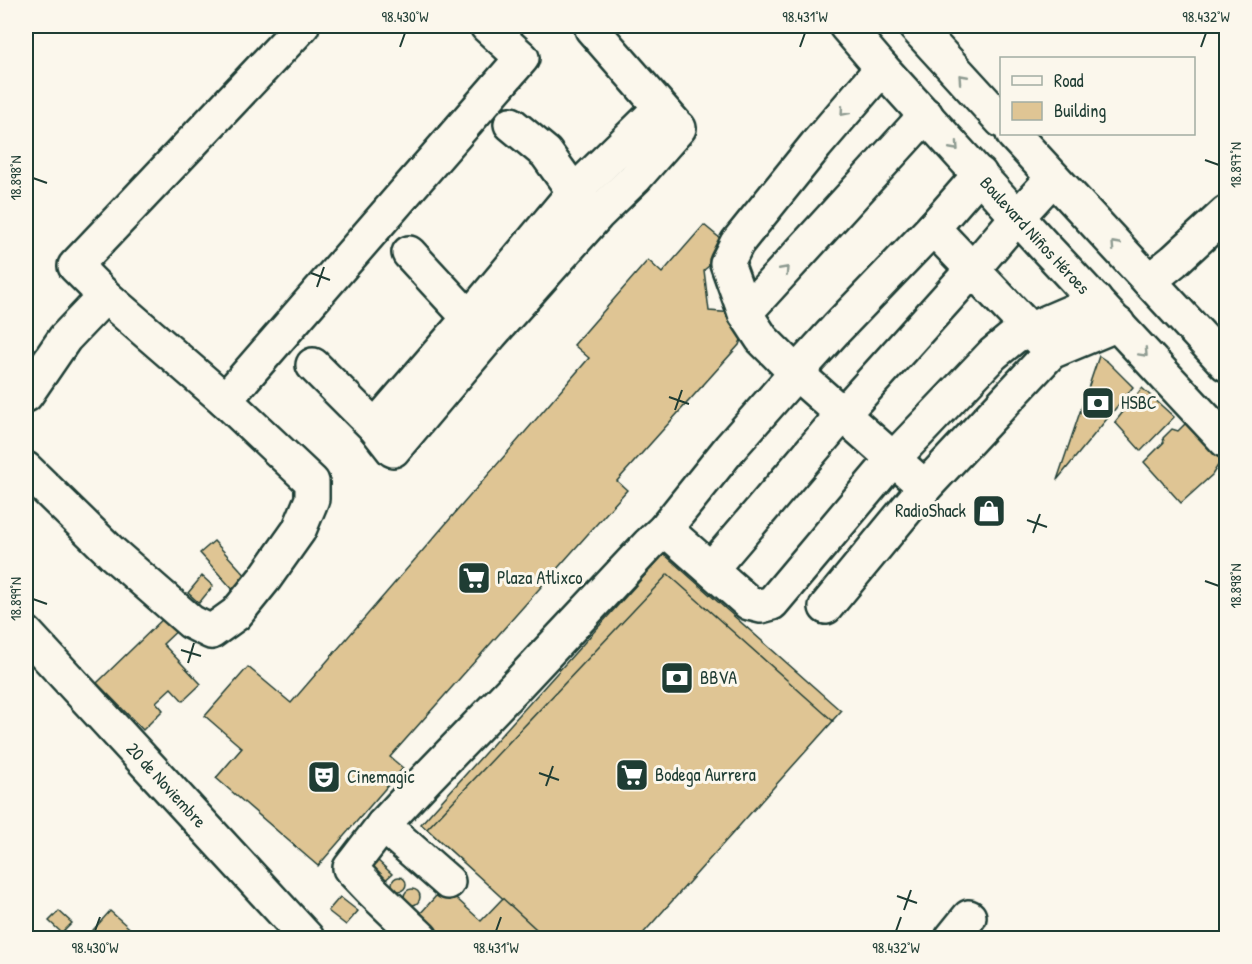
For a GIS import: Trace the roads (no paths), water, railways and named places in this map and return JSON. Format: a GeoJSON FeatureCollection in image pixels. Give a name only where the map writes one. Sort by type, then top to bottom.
{"type":"FeatureCollection","features":[{"type":"Feature","properties":{"kind":"street"},"geometry":{"type":"LineString","coordinates":[[26,469],[112,553],[182,615],[211,632],[236,614],[299,530],[312,499],[312,482],[225,400],[105,296],[75,266],[302,26]]}},
{"type":"Feature","properties":{"kind":"street"},"geometry":{"type":"LineString","coordinates":[[225,400],[522,58],[487,26]]}},
{"type":"Feature","properties":{"kind":"street"},"geometry":{"type":"LineString","coordinates":[[594,26],[592,29],[676,125]]}},
{"type":"Feature","properties":{"kind":"street","name":"Boulevard Niños Héroes"},"geometry":{"type":"LineString","coordinates":[[846,26],[1044,246],[1227,441]]}},
{"type":"Feature","properties":{"kind":"street"},"geometry":{"type":"LineString","coordinates":[[915,26],[1000,119]]}},
{"type":"Feature","properties":{"kind":"street"},"geometry":{"type":"LineString","coordinates":[[882,68],[737,243],[727,263],[745,313],[762,339],[796,373],[925,488]]}},
{"type":"Feature","properties":{"kind":"street"},"geometry":{"type":"LineString","coordinates":[[745,313],[926,115]]}},
{"type":"Feature","properties":{"kind":"street"},"geometry":{"type":"LineString","coordinates":[[512,124],[546,153],[574,192],[597,215]]}},
{"type":"Feature","properties":{"kind":"street"},"geometry":{"type":"LineString","coordinates":[[314,365],[375,427],[393,450],[574,192],[676,125]]}},
{"type":"Feature","properties":{"kind":"street"},"geometry":{"type":"LineString","coordinates":[[480,326],[635,178],[676,125]]}},
{"type":"Feature","properties":{"kind":"street"},"geometry":{"type":"LineString","coordinates":[[1014,135],[1227,364]]}},
{"type":"Feature","properties":{"kind":"street"},"geometry":{"type":"LineString","coordinates":[[421,939],[350,868],[383,825],[427,777],[665,529],[730,448],[796,373],[836,328],[933,228],[980,174]]}},
{"type":"Feature","properties":{"kind":"street"},"geometry":{"type":"LineString","coordinates":[[711,569],[843,414],[1053,178]]}},
{"type":"Feature","properties":{"kind":"street"},"geometry":{"type":"LineString","coordinates":[[1149,281],[1227,213]]}},
{"type":"Feature","properties":{"kind":"street"},"geometry":{"type":"LineString","coordinates":[[933,228],[1051,352]]}},
{"type":"Feature","properties":{"kind":"street"},"geometry":{"type":"LineString","coordinates":[[409,253],[480,326]]}},
{"type":"Feature","properties":{"kind":"street"},"geometry":{"type":"LineString","coordinates":[[26,395],[65,338],[105,296]]}},
{"type":"Feature","properties":{"kind":"street"},"geometry":{"type":"LineString","coordinates":[[665,529],[749,603],[761,606],[772,603],[893,459],[993,354],[1015,336],[1095,300]]}},
{"type":"Feature","properties":{"kind":"street"},"geometry":{"type":"LineString","coordinates":[[826,607],[925,488],[1051,352],[1118,324]]}},
{"type":"Feature","properties":{"kind":"street","name":"20 de Noviembre"},"geometry":{"type":"LineString","coordinates":[[26,633],[307,939]]}},
{"type":"Feature","properties":{"kind":"street"},"geometry":{"type":"LineString","coordinates":[[383,825],[448,882]]}},
{"type":"Feature","properties":{"kind":"place","name":"HSBC"},"geometry":{"type":"Point","coordinates":[1098,403]}},
{"type":"Feature","properties":{"kind":"place","name":"RadioShack"},"geometry":{"type":"Point","coordinates":[989,511]}},
{"type":"Feature","properties":{"kind":"place","name":"Plaza Atlixco"},"geometry":{"type":"Point","coordinates":[474,578]}},
{"type":"Feature","properties":{"kind":"place","name":"BBVA"},"geometry":{"type":"Point","coordinates":[677,678]}},
{"type":"Feature","properties":{"kind":"place","name":"Bodega Aurrera"},"geometry":{"type":"Point","coordinates":[632,775]}},
{"type":"Feature","properties":{"kind":"place","name":"Cinemagic"},"geometry":{"type":"Point","coordinates":[324,777]}}]}
